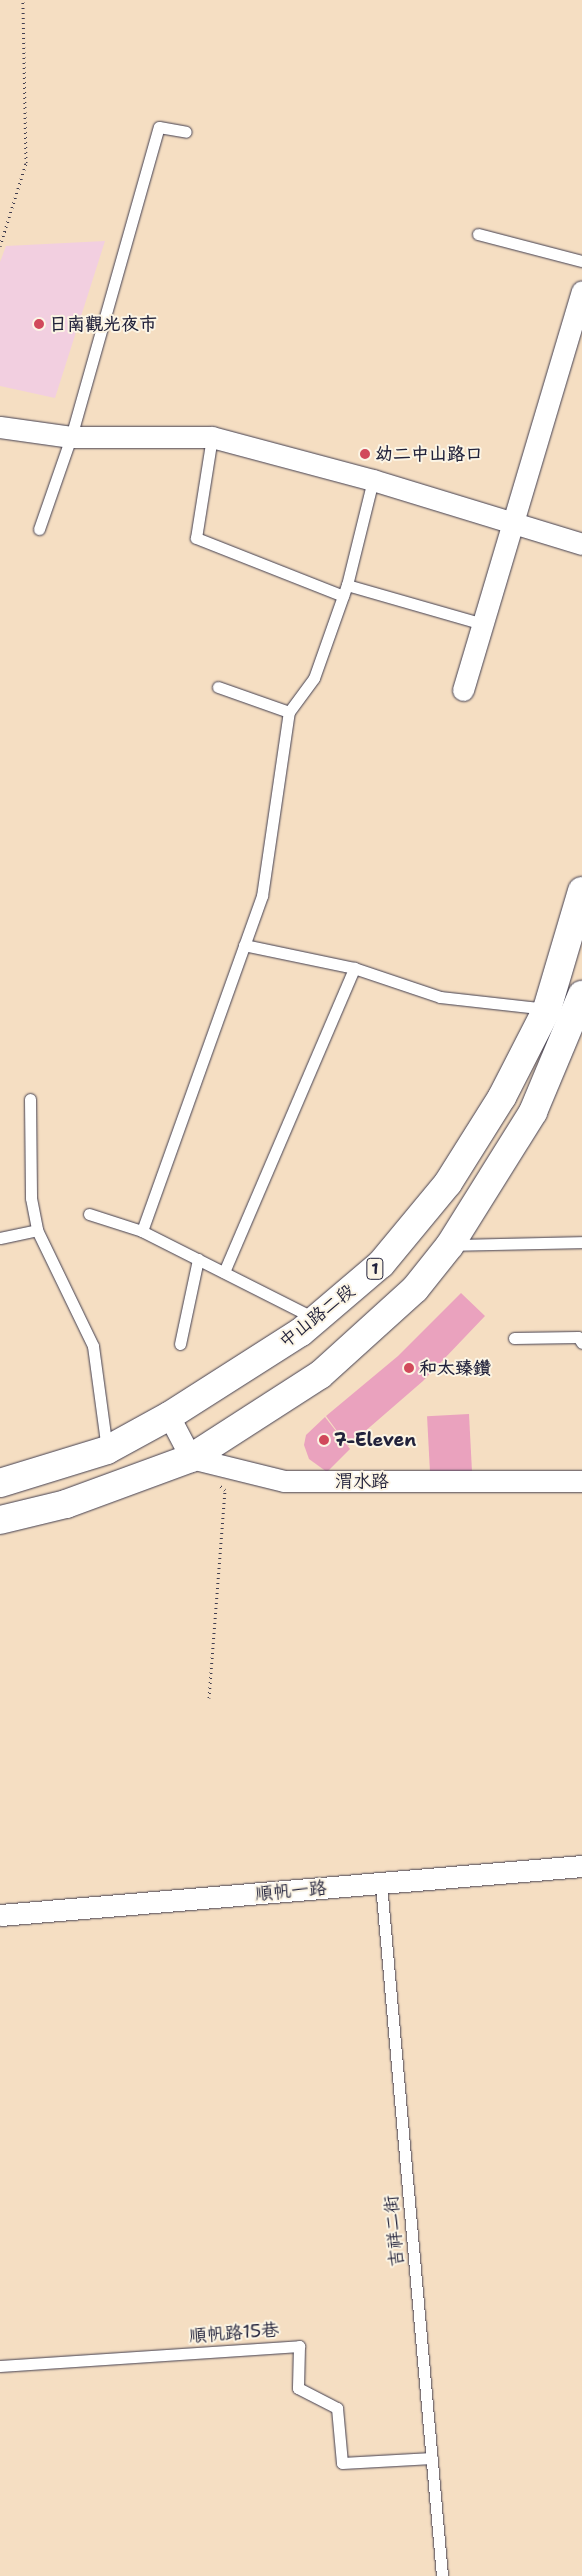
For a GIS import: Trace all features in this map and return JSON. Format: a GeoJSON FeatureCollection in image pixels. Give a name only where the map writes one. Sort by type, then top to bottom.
{"type":"FeatureCollection","features":[{"type":"Feature","properties":{"kind":"main road","name":"中山路二段"},"geometry":{"type":"LineString","coordinates":[[0,1483],[107,1450],[169,1416],[316,1319],[380,1264],[448,1183],[502,1097],[547,1008],[582,891]]}},
{"type":"Feature","properties":{"kind":"main road","name":"1"},"geometry":{"type":"LineString","coordinates":[[0,1520],[66,1504],[191,1458],[320,1375],[415,1289],[450,1245],[533,1112],[582,995]]}},
{"type":"Feature","properties":{"kind":"street"},"geometry":{"type":"LineString","coordinates":[[463,690],[515,523],[582,291]]}},
{"type":"Feature","properties":{"kind":"street"},"geometry":{"type":"LineString","coordinates":[[0,427],[71,437],[212,437],[373,480],[582,544]]}},
{"type":"Feature","properties":{"kind":"street"},"geometry":{"type":"LineString","coordinates":[[169,1416],[191,1458]]}},
{"type":"Feature","properties":{"kind":"street","name":"渭水路"},"geometry":{"type":"LineString","coordinates":[[191,1458],[284,1481],[582,1481]]}},
{"type":"Feature","properties":{"kind":"street","name":"順帆一路"},"geometry":{"type":"LineString","coordinates":[[0,1915],[582,1866]]}},
{"type":"Feature","properties":{"kind":"lane"},"geometry":{"type":"LineString","coordinates":[[39,529],[71,437],[159,127],[186,132]]}},
{"type":"Feature","properties":{"kind":"lane"},"geometry":{"type":"LineString","coordinates":[[478,234],[582,261]]}},
{"type":"Feature","properties":{"kind":"lane"},"geometry":{"type":"LineString","coordinates":[[212,437],[196,538],[345,591],[483,624]]}},
{"type":"Feature","properties":{"kind":"lane"},"geometry":{"type":"LineString","coordinates":[[142,1230],[262,896],[289,712],[314,678],[345,591],[373,480]]}},
{"type":"Feature","properties":{"kind":"lane"},"geometry":{"type":"LineString","coordinates":[[218,687],[289,712]]}},
{"type":"Feature","properties":{"kind":"lane"},"geometry":{"type":"LineString","coordinates":[[244,945],[354,968],[440,997],[547,1008]]}},
{"type":"Feature","properties":{"kind":"lane"},"geometry":{"type":"LineString","coordinates":[[224,1272],[354,968]]}},
{"type":"Feature","properties":{"kind":"lane"},"geometry":{"type":"LineString","coordinates":[[30,1099],[31,1198],[37,1230],[93,1346],[107,1450]]}},
{"type":"Feature","properties":{"kind":"lane"},"geometry":{"type":"LineString","coordinates":[[90,1214],[142,1230],[316,1319]]}},
{"type":"Feature","properties":{"kind":"lane"},"geometry":{"type":"LineString","coordinates":[[0,1238],[37,1230]]}},
{"type":"Feature","properties":{"kind":"lane"},"geometry":{"type":"LineString","coordinates":[[450,1245],[582,1242]]}},
{"type":"Feature","properties":{"kind":"lane"},"geometry":{"type":"LineString","coordinates":[[180,1344],[198,1259]]}},
{"type":"Feature","properties":{"kind":"lane"},"geometry":{"type":"LineString","coordinates":[[514,1338],[578,1337],[582,1343]]}},
{"type":"Feature","properties":{"kind":"lane","name":"吉祥二街"},"geometry":{"type":"LineString","coordinates":[[381,1884],[442,2576]]}},
{"type":"Feature","properties":{"kind":"lane","name":"順帆路15巷"},"geometry":{"type":"LineString","coordinates":[[0,2366],[299,2346],[298,2388],[337,2408],[342,2463],[432,2458]]}},
{"type":"Feature","properties":{"kind":"path"},"geometry":{"type":"LineString","coordinates":[[0,246],[26,163],[23,0]]}},
{"type":"Feature","properties":{"kind":"path"},"geometry":{"type":"LineString","coordinates":[[209,1698],[225,1490],[218,1483]]}},
{"type":"Feature","properties":{"kind":"shaded area","name":"日南觀光夜市"},"geometry":{"type":"Polygon","coordinates":[[[105,241],[55,398],[0,386],[0,262],[6,246],[105,241]]]}},
{"type":"Feature","properties":{"kind":"building","name":"和太臻鑽"},"geometry":{"type":"Polygon","coordinates":[[[461,1293],[485,1316],[423,1381],[348,1446],[326,1416],[398,1356],[461,1293]]]}},
{"type":"Feature","properties":{"kind":"building"},"geometry":{"type":"Polygon","coordinates":[[[469,1414],[472,1471],[430,1473],[427,1416],[469,1414]]]}},
{"type":"Feature","properties":{"kind":"building","name":"7-Eleven"},"geometry":{"type":"Polygon","coordinates":[[[325,1417],[350,1449],[327,1472],[309,1459],[304,1445],[306,1435],[325,1417]]]}},
{"type":"Feature","properties":{"kind":"place","name":"日南觀光夜市"},"geometry":{"type":"Point","coordinates":[39,324]}},
{"type":"Feature","properties":{"kind":"place","name":"幼二中山路口"},"geometry":{"type":"Point","coordinates":[365,454]}},
{"type":"Feature","properties":{"kind":"place","name":"和太臻鑽"},"geometry":{"type":"Point","coordinates":[409,1368]}},
{"type":"Feature","properties":{"kind":"place","name":"7-Eleven"},"geometry":{"type":"Point","coordinates":[324,1440]}}]}
